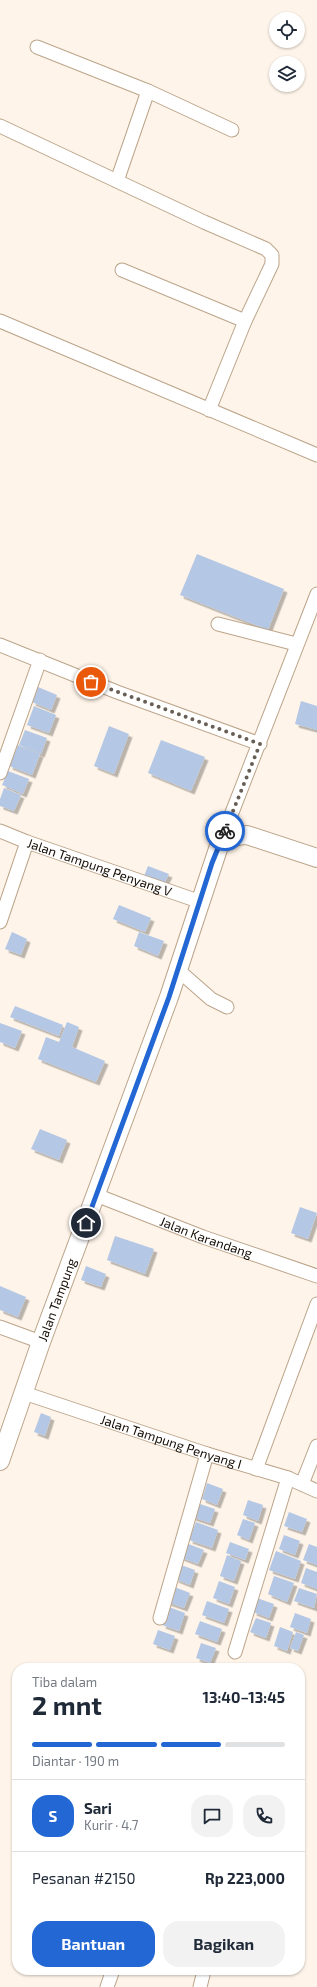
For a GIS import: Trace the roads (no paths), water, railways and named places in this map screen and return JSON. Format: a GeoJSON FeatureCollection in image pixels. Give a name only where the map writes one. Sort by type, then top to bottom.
{"type":"FeatureCollection","features":[{"type":"Feature","properties":{"kind":"main road"},"geometry":{"type":"LineString","coordinates":[[219,846],[231,838],[239,835],[247,835],[317,858]]}},
{"type":"Feature","properties":{"kind":"main road","name":"Jalan Tampung"},"geometry":{"type":"LineString","coordinates":[[0,1461],[41,1342],[178,970],[219,846]]}},
{"type":"Feature","properties":{"kind":"street"},"geometry":{"type":"LineString","coordinates":[[37,47],[148,91],[232,130]]}},
{"type":"Feature","properties":{"kind":"street"},"geometry":{"type":"LineString","coordinates":[[117,181],[148,91]]}},
{"type":"Feature","properties":{"kind":"street"},"geometry":{"type":"LineString","coordinates":[[0,126],[266,249],[272,255],[272,264],[245,321],[209,410]]}},
{"type":"Feature","properties":{"kind":"street"},"geometry":{"type":"LineString","coordinates":[[122,270],[245,321]]}},
{"type":"Feature","properties":{"kind":"street"},"geometry":{"type":"LineString","coordinates":[[0,321],[317,455]]}},
{"type":"Feature","properties":{"kind":"street"},"geometry":{"type":"LineString","coordinates":[[219,846],[260,744],[296,644],[317,594]]}},
{"type":"Feature","properties":{"kind":"street"},"geometry":{"type":"LineString","coordinates":[[218,624],[296,644]]}},
{"type":"Feature","properties":{"kind":"street"},"geometry":{"type":"LineString","coordinates":[[0,645],[117,692],[260,744]]}},
{"type":"Feature","properties":{"kind":"street"},"geometry":{"type":"LineString","coordinates":[[0,773],[40,660]]}},
{"type":"Feature","properties":{"kind":"street","name":"Jalan Tampung Penyang V"},"geometry":{"type":"LineString","coordinates":[[0,831],[27,842],[201,902]]}},
{"type":"Feature","properties":{"kind":"street"},"geometry":{"type":"LineString","coordinates":[[0,922],[27,842]]}},
{"type":"Feature","properties":{"kind":"street"},"geometry":{"type":"LineString","coordinates":[[178,970],[211,999],[227,1007]]}},
{"type":"Feature","properties":{"kind":"street","name":"Jalan Karandang"},"geometry":{"type":"LineString","coordinates":[[96,1195],[203,1236],[317,1276]]}},
{"type":"Feature","properties":{"kind":"street"},"geometry":{"type":"LineString","coordinates":[[256,1468],[317,1304]]}},
{"type":"Feature","properties":{"kind":"street"},"geometry":{"type":"LineString","coordinates":[[0,1327],[41,1342]]}},
{"type":"Feature","properties":{"kind":"street","name":"Jalan Tampung Penyang I"},"geometry":{"type":"LineString","coordinates":[[24,1393],[207,1454],[288,1478],[317,1491]]}},
{"type":"Feature","properties":{"kind":"street"},"geometry":{"type":"LineString","coordinates":[[302,1484],[317,1446]]}},
{"type":"Feature","properties":{"kind":"street"},"geometry":{"type":"LineString","coordinates":[[160,1618],[207,1454]]}},
{"type":"Feature","properties":{"kind":"street"},"geometry":{"type":"LineString","coordinates":[[234,1652],[288,1478]]}},
{"type":"Feature","properties":{"kind":"street"},"geometry":{"type":"LineString","coordinates":[[107,1987],[111,1975]]}}]}
